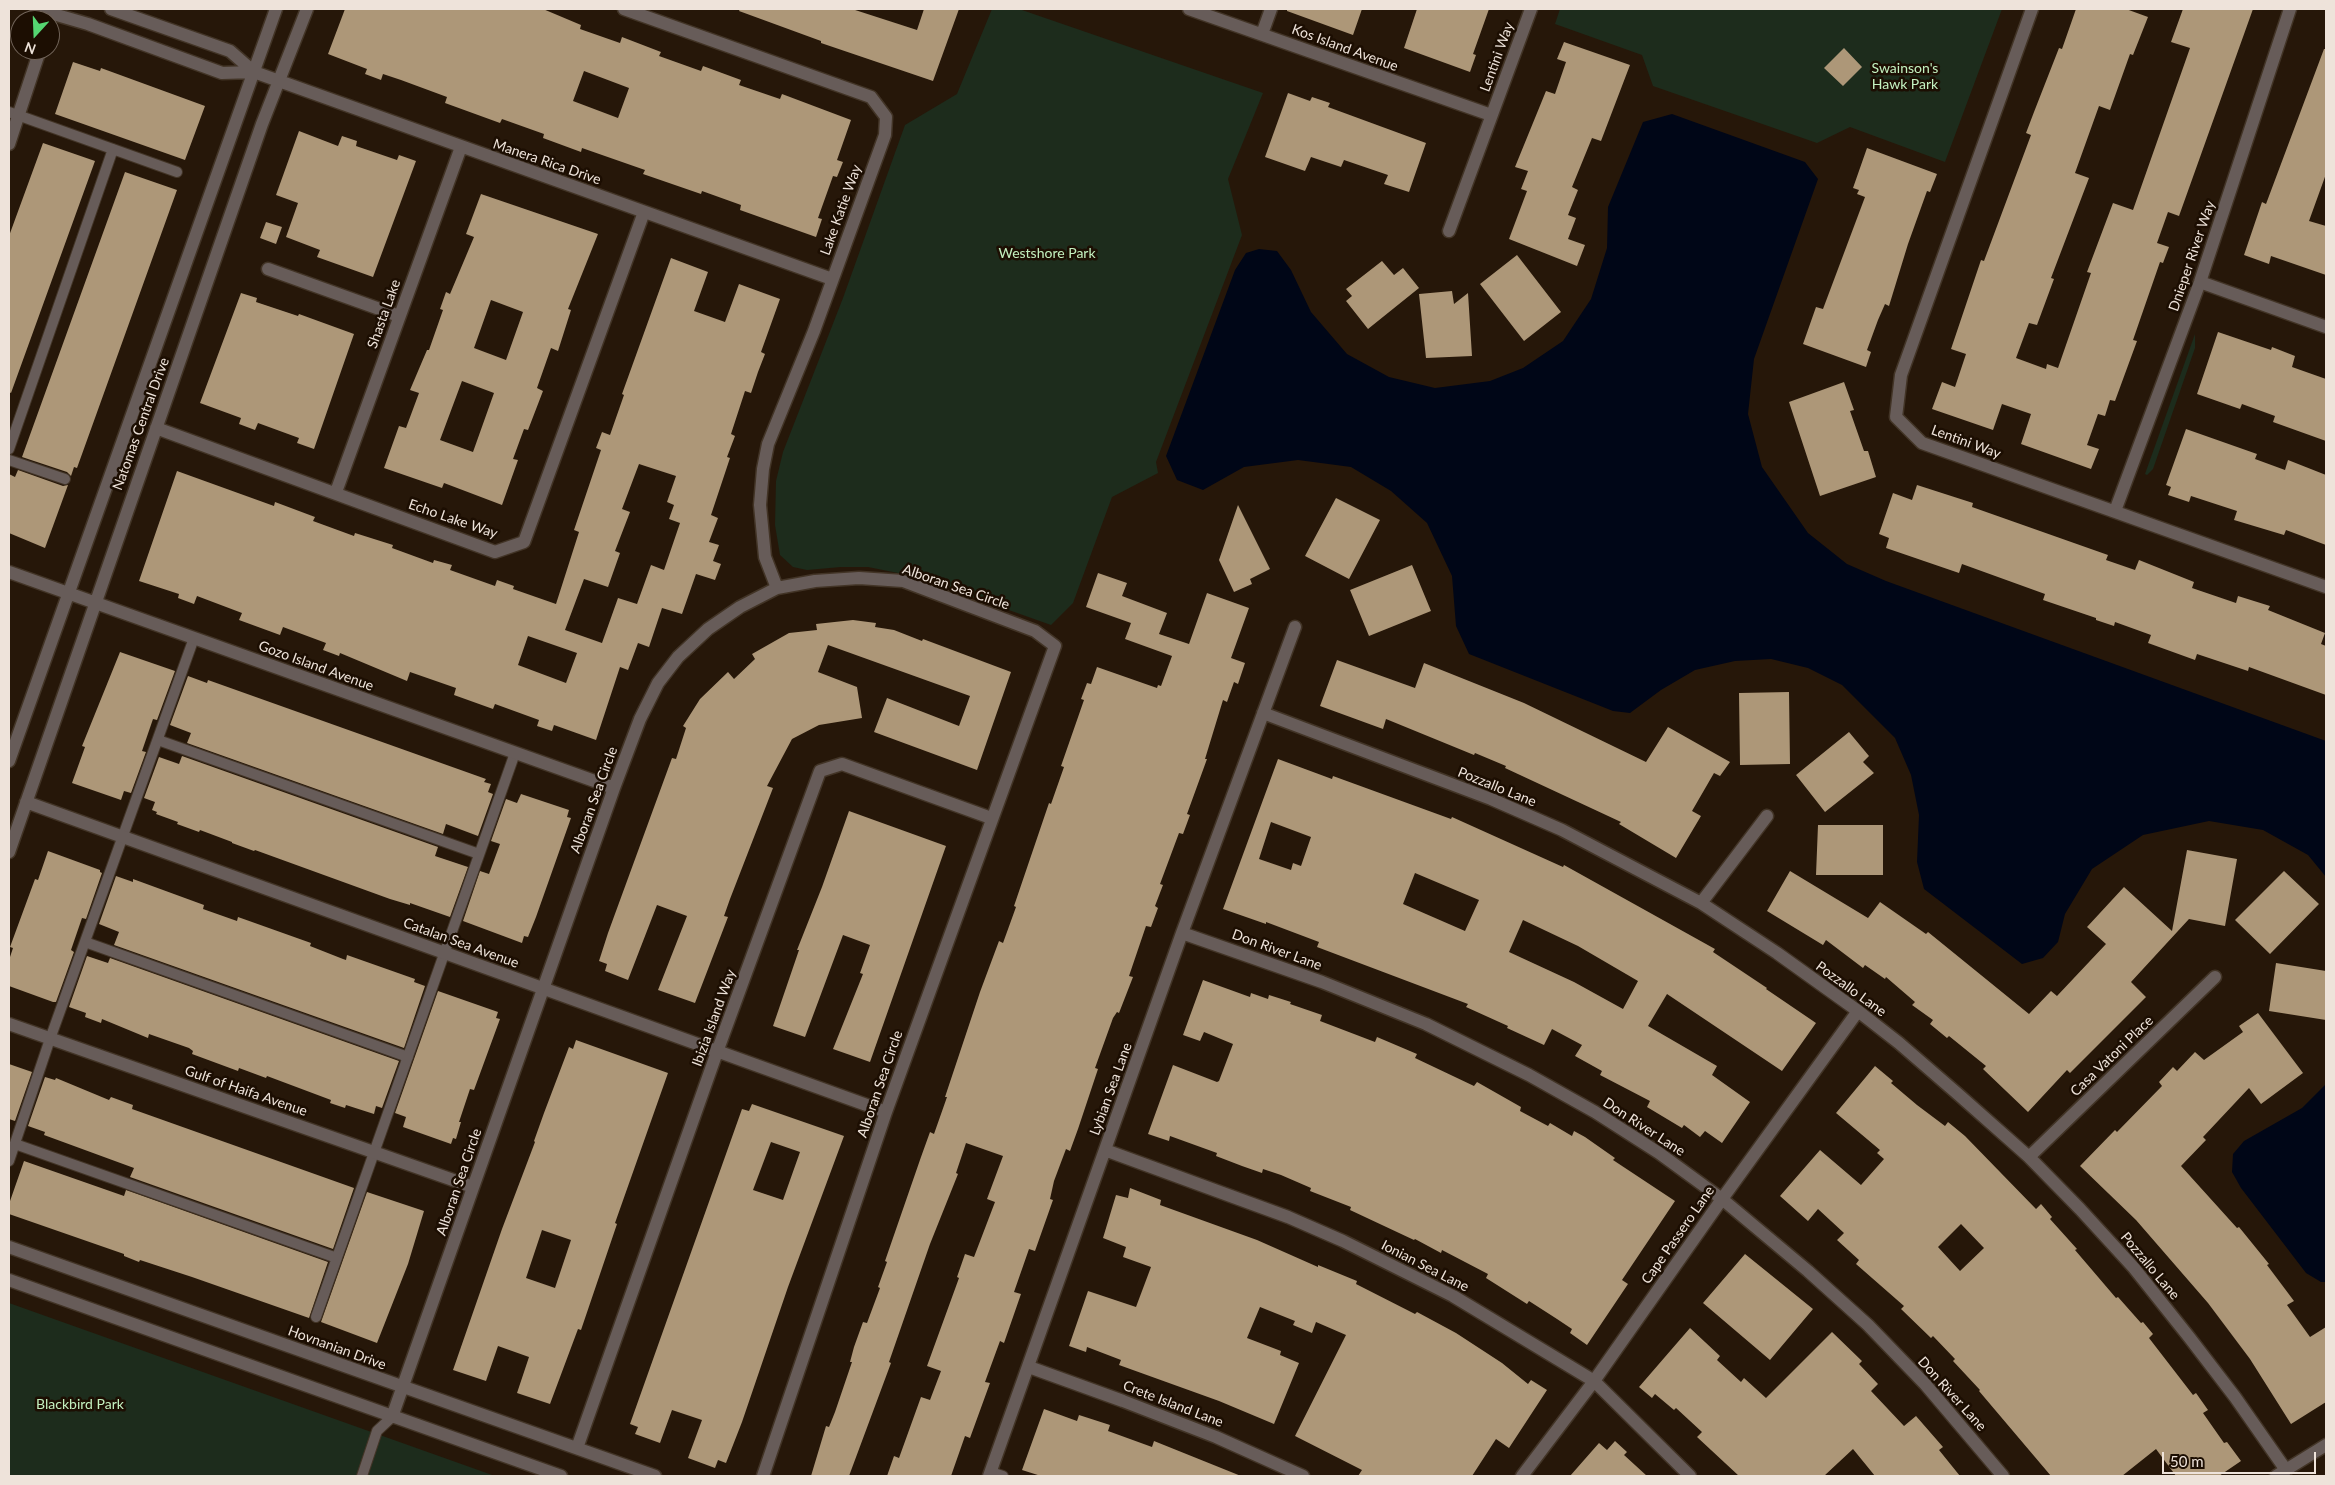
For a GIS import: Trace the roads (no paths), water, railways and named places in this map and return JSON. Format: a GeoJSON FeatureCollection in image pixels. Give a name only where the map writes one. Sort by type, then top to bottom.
{"type":"FeatureCollection","features":[{"type":"Feature","properties":{"kind":"street","name":"Manera Rica Drive"},"geometry":{"type":"LineString","coordinates":[[112,9],[230,51],[254,72]]}},
{"type":"Feature","properties":{"kind":"street","name":"Natomas Central Drive"},"geometry":{"type":"LineString","coordinates":[[9,761],[276,9]]}},
{"type":"Feature","properties":{"kind":"street","name":"Natomas Central Drive"},"geometry":{"type":"LineString","coordinates":[[9,852],[94,602],[262,124],[307,9]]}},
{"type":"Feature","properties":{"kind":"street","name":"Lake Katie Way"},"geometry":{"type":"LineString","coordinates":[[624,9],[871,97],[886,117],[885,135],[814,331],[768,444],[763,469],[760,505],[765,557],[777,588]]}},
{"type":"Feature","properties":{"kind":"street","name":"Kos Island Avenue"},"geometry":{"type":"LineString","coordinates":[[1188,9],[1491,115]]}},
{"type":"Feature","properties":{"kind":"street"},"geometry":{"type":"LineString","coordinates":[[1262,34],[1271,9]]}},
{"type":"Feature","properties":{"kind":"street","name":"Lentini Way"},"geometry":{"type":"LineString","coordinates":[[1448,231],[1531,9]]}},
{"type":"Feature","properties":{"kind":"street","name":"Lentini Way"},"geometry":{"type":"LineString","coordinates":[[2032,9],[1901,374],[1896,417],[1922,443],[2326,587]]}},
{"type":"Feature","properties":{"kind":"street","name":"Dnieper River Way"},"geometry":{"type":"LineString","coordinates":[[2115,511],[2200,282],[2290,9]]}},
{"type":"Feature","properties":{"kind":"street","name":"Manera Rica Drive"},"geometry":{"type":"LineString","coordinates":[[60,19],[88,24],[222,73],[254,72],[832,279]]}},
{"type":"Feature","properties":{"kind":"street"},"geometry":{"type":"LineString","coordinates":[[9,144],[14,114],[36,60]]}},
{"type":"Feature","properties":{"kind":"street","name":"Shasta Lake"},"geometry":{"type":"LineString","coordinates":[[336,492],[461,147]]}},
{"type":"Feature","properties":{"kind":"street","name":"Echo Lake Way"},"geometry":{"type":"LineString","coordinates":[[156,428],[336,492],[495,552],[524,542],[644,212]]}},
{"type":"Feature","properties":{"kind":"street"},"geometry":{"type":"LineString","coordinates":[[268,269],[399,316]]}},
{"type":"Feature","properties":{"kind":"street"},"geometry":{"type":"LineString","coordinates":[[2200,282],[2326,327]]}},
{"type":"Feature","properties":{"kind":"street","name":"Gozo Island Avenue"},"geometry":{"type":"LineString","coordinates":[[9,572],[614,788]]}},
{"type":"Feature","properties":{"kind":"street","name":"Alboran Sea Circle"},"geometry":{"type":"LineString","coordinates":[[392,1417],[614,788],[640,719],[658,683],[678,657],[708,630],[740,607],[777,588],[815,581],[859,578],[903,581],[1035,630],[1055,646],[991,818],[886,1112],[763,1476]]}},
{"type":"Feature","properties":{"kind":"street","name":"Lybian Sea Lane"},"geometry":{"type":"LineString","coordinates":[[994,1475],[1029,1367],[1182,933],[1295,627]]}},
{"type":"Feature","properties":{"kind":"street","name":"Pozzallo Lane"},"geometry":{"type":"LineString","coordinates":[[1263,713],[1491,799],[1562,830],[1701,903],[1777,953],[1858,1011],[1898,1043],[2029,1158],[2134,1268],[2235,1396],[2281,1473]]}},
{"type":"Feature","properties":{"kind":"street","name":"Ibizia Island Way"},"geometry":{"type":"LineString","coordinates":[[577,1448],[717,1052],[820,771],[842,764],[991,818]]}},
{"type":"Feature","properties":{"kind":"street","name":"Catalan Sea Avenue"},"geometry":{"type":"LineString","coordinates":[[26,802],[886,1112]]}},
{"type":"Feature","properties":{"kind":"street"},"geometry":{"type":"LineString","coordinates":[[1701,903],[1767,816]]}},
{"type":"Feature","properties":{"kind":"street","name":"Don River Lane"},"geometry":{"type":"LineString","coordinates":[[1182,933],[1370,1000],[1477,1048],[1595,1112],[1659,1153],[1722,1199],[1868,1325],[1925,1384],[2003,1476]]}},
{"type":"Feature","properties":{"kind":"street","name":"Casa Vatoni Place"},"geometry":{"type":"LineString","coordinates":[[2029,1158],[2215,977]]}},
{"type":"Feature","properties":{"kind":"street","name":"Cape Passero Lane"},"geometry":{"type":"LineString","coordinates":[[1522,1476],[1594,1381],[1722,1199],[1858,1011]]}},
{"type":"Feature","properties":{"kind":"street","name":"Gulf of Haifa Avenue"},"geometry":{"type":"LineString","coordinates":[[9,1024],[473,1187]]}},
{"type":"Feature","properties":{"kind":"street","name":"Ionian Sea Lane"},"geometry":{"type":"LineString","coordinates":[[1105,1150],[1254,1204],[1343,1241],[1453,1296],[1594,1381],[1690,1476]]}},
{"type":"Feature","properties":{"kind":"street","name":"Hovnanian Drive"},"geometry":{"type":"LineString","coordinates":[[9,1247],[655,1476]]}},
{"type":"Feature","properties":{"kind":"street"},"geometry":{"type":"LineString","coordinates":[[9,1280],[561,1476]]}},
{"type":"Feature","properties":{"kind":"street","name":"Crete Island Lane"},"geometry":{"type":"LineString","coordinates":[[1029,1367],[1124,1400],[1216,1437],[1303,1476]]}},
{"type":"Feature","properties":{"kind":"street"},"geometry":{"type":"LineString","coordinates":[[2281,1473],[2326,1445]]}},
{"type":"Feature","properties":{"kind":"lane"},"geometry":{"type":"LineString","coordinates":[[14,114],[177,172]]}},
{"type":"Feature","properties":{"kind":"lane"},"geometry":{"type":"LineString","coordinates":[[9,449],[113,149]]}},
{"type":"Feature","properties":{"kind":"lane"},"geometry":{"type":"LineString","coordinates":[[9,460],[64,480]]}},
{"type":"Feature","properties":{"kind":"lane"},"geometry":{"type":"LineString","coordinates":[[9,1161],[50,1039],[194,638]]}},
{"type":"Feature","properties":{"kind":"lane"},"geometry":{"type":"LineString","coordinates":[[158,740],[479,854]]}},
{"type":"Feature","properties":{"kind":"lane"},"geometry":{"type":"LineString","coordinates":[[316,1317],[515,752]]}},
{"type":"Feature","properties":{"kind":"lane"},"geometry":{"type":"LineString","coordinates":[[85,942],[408,1057]]}},
{"type":"Feature","properties":{"kind":"lane"},"geometry":{"type":"LineString","coordinates":[[15,1144],[337,1258]]}},
{"type":"Feature","properties":{"kind":"lane"},"geometry":{"type":"LineString","coordinates":[[362,1476],[377,1431],[392,1417]]}},
{"type":"Feature","properties":{"kind":"water"},"geometry":{"type":"Polygon","coordinates":[[[1672,114],[1805,162],[1818,179],[1754,359],[1748,414],[1762,467],[1808,533],[1847,564],[1886,581],[2326,741],[2326,877],[2308,855],[2263,830],[2209,821],[2143,835],[2092,869],[2065,914],[2058,942],[2043,958],[2022,964],[1924,889],[1917,862],[1919,815],[1911,775],[1895,738],[1842,685],[1808,668],[1771,659],[1735,661],[1695,670],[1661,690],[1630,713],[1613,711],[1469,654],[1456,626],[1452,576],[1427,523],[1391,491],[1351,467],[1298,460],[1244,467],[1203,490],[1177,480],[1166,456],[1235,270],[1246,253],[1259,249],[1277,251],[1291,270],[1311,312],[1347,354],[1389,377],[1435,388],[1490,381],[1523,368],[1563,341],[1591,299],[1607,248],[1608,207],[1643,122],[1672,114]]]}},
{"type":"Feature","properties":{"kind":"water"},"geometry":{"type":"Polygon","coordinates":[[[2326,1084],[2326,1282],[2321,1282],[2306,1273],[2241,1188],[2232,1172],[2233,1154],[2244,1141],[2302,1108],[2326,1084]]]}},
{"type":"Feature","properties":{"kind":"park label","name":"Swainson's Hawk Park"},"geometry":{"type":"Point","coordinates":[1905,76]}},
{"type":"Feature","properties":{"kind":"park label","name":"Westshore Park"},"geometry":{"type":"Point","coordinates":[1047,253]}},
{"type":"Feature","properties":{"kind":"park label","name":"Blackbird Park"},"geometry":{"type":"Point","coordinates":[80,1404]}}]}
